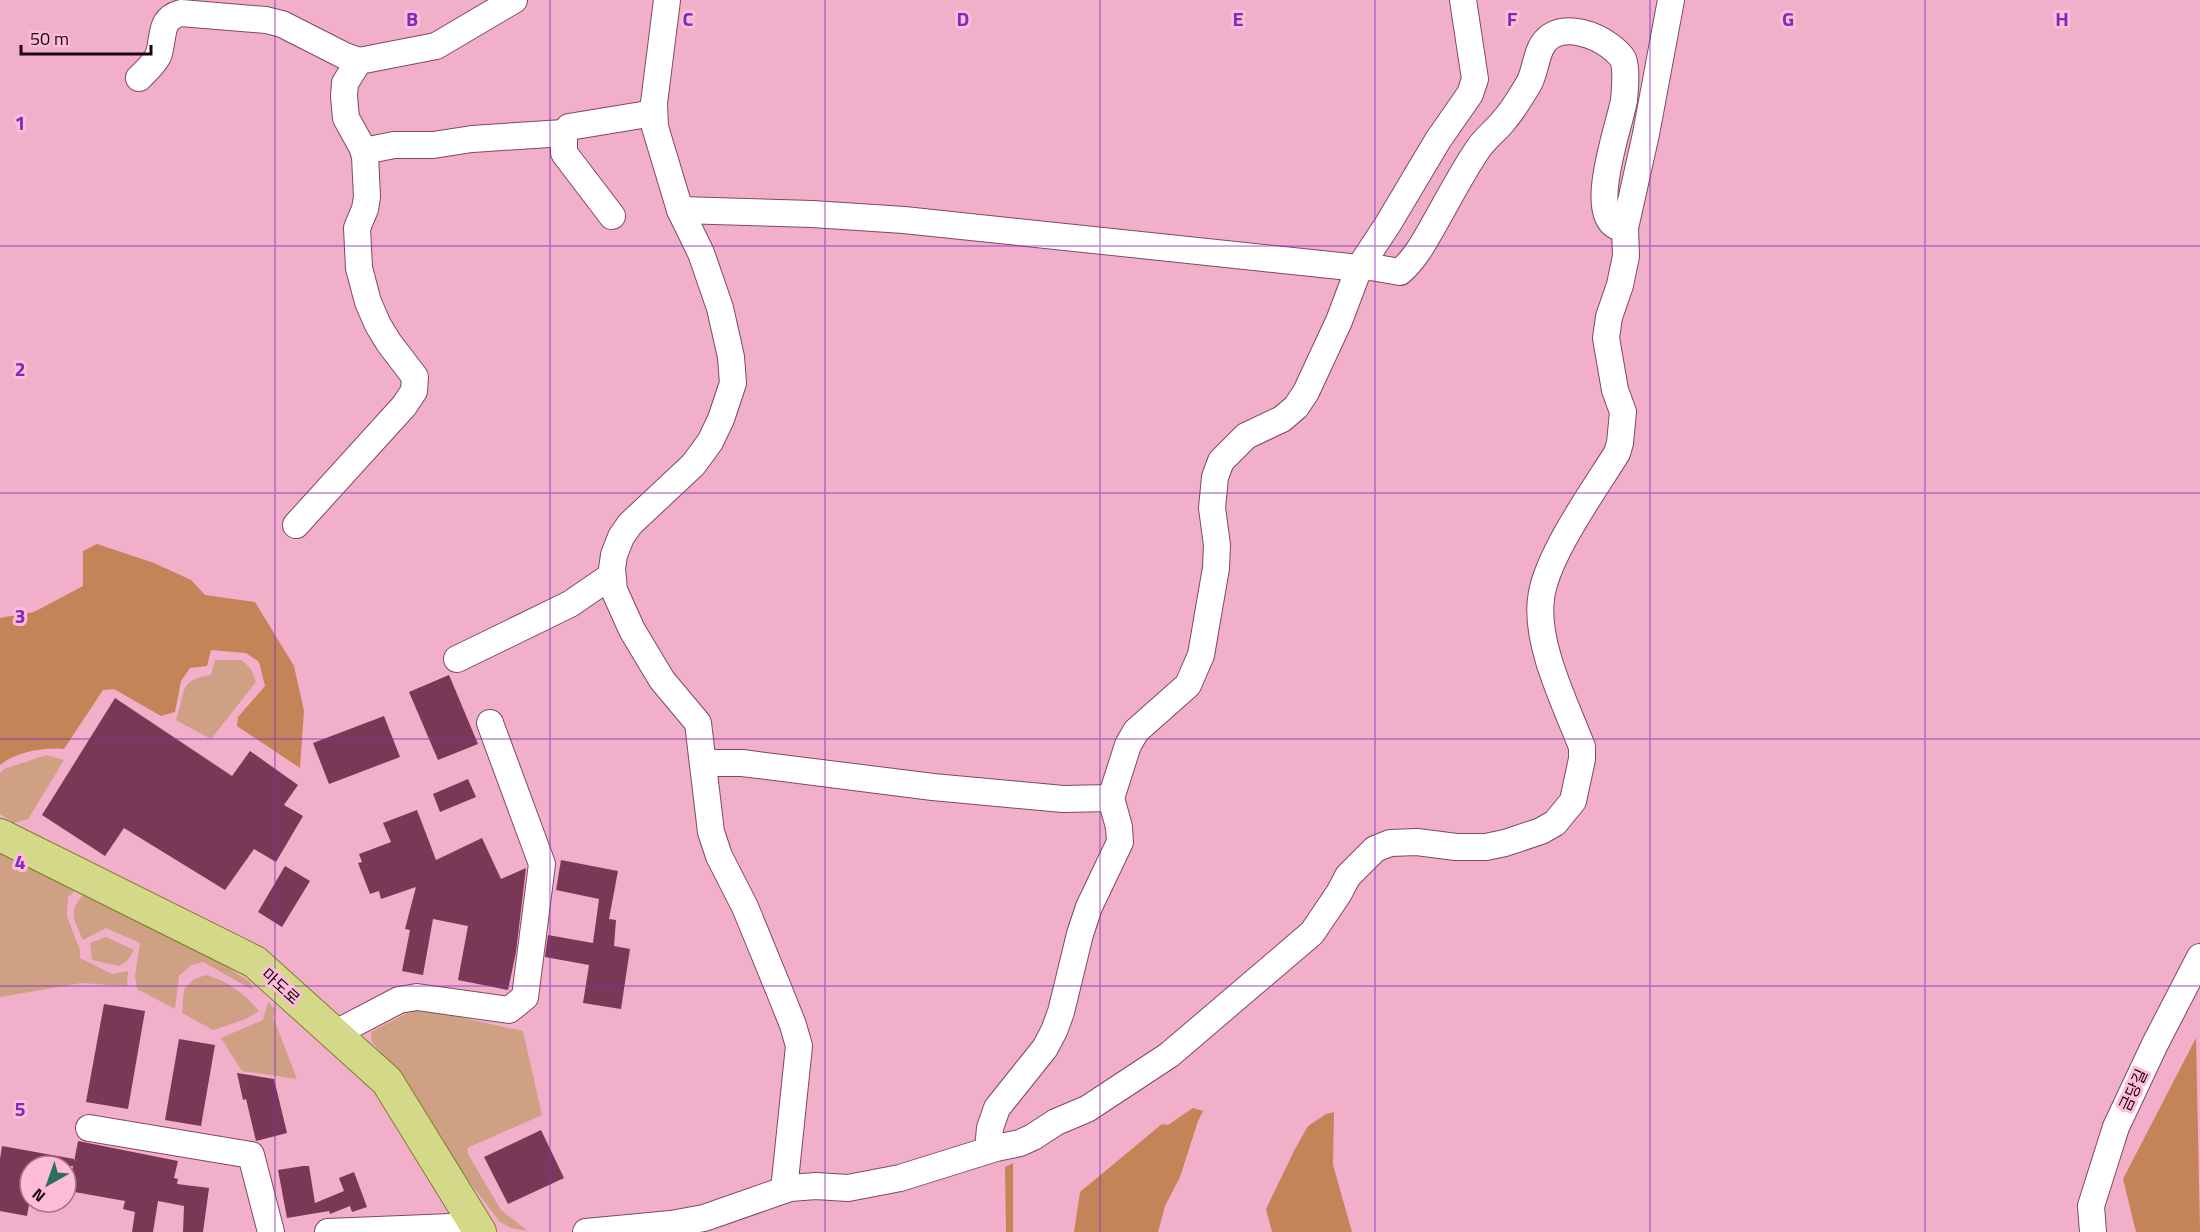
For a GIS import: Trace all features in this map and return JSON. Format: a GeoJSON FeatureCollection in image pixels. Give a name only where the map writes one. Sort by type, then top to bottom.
{"type":"FeatureCollection","features":[{"type":"Feature","properties":{"kind":"main road","name":"마도로"},"geometry":{"type":"LineString","coordinates":[[0,836],[255,962],[387,1081],[478,1229]]}},
{"type":"Feature","properties":{"kind":"street"},"geometry":{"type":"LineString","coordinates":[[139,78],[156,59],[165,23],[171,15],[217,8],[282,24],[359,61],[436,45],[514,0]]}},
{"type":"Feature","properties":{"kind":"street"},"geometry":{"type":"LineString","coordinates":[[667,0],[660,44],[654,113],[655,127],[680,210],[701,253],[720,308],[731,357],[733,383],[721,419],[710,442],[693,465],[630,524],[621,537],[614,555],[613,580],[614,590],[632,630],[662,680],[698,723],[711,832],[719,856],[745,907],[794,1025],[799,1046],[784,1190]]}},
{"type":"Feature","properties":{"kind":"street"},"geometry":{"type":"LineString","coordinates":[[988,1150],[990,1128],[997,1108],[1045,1048],[1061,1012],[1089,907],[1120,842],[1119,827],[1111,798],[1128,745],[1136,731],[1188,686],[1202,655],[1216,568],[1217,545],[1212,508],[1215,477],[1221,461],[1246,436],[1282,419],[1296,407],[1306,392],[1339,321],[1359,268],[1438,140],[1470,94],[1475,79],[1463,0]]}},
{"type":"Feature","properties":{"kind":"street"},"geometry":{"type":"LineString","coordinates":[[586,1232],[671,1224],[704,1218],[784,1190],[816,1186],[848,1188],[900,1178],[988,1150],[1020,1143],[1056,1122],[1087,1109],[1169,1055],[1312,933],[1339,894],[1348,876],[1375,849],[1390,843],[1417,842],[1456,846],[1496,845],[1541,831],[1566,812],[1573,801],[1582,759],[1582,747],[1548,658],[1541,621],[1541,598],[1557,552],[1617,453],[1620,443],[1623,412],[1615,390],[1606,338],[1609,317],[1620,285],[1626,256],[1624,228],[1646,134],[1671,0]]}},
{"type":"Feature","properties":{"kind":"street"},"geometry":{"type":"LineString","coordinates":[[680,210],[904,220],[1359,268],[1371,267],[1400,272],[1407,267],[1419,249],[1478,149],[1504,120],[1530,82],[1544,42],[1552,35],[1565,32],[1585,33],[1602,40],[1617,51],[1623,60],[1625,69],[1623,101],[1604,183],[1607,217],[1616,226],[1624,228]]}},
{"type":"Feature","properties":{"kind":"street"},"geometry":{"type":"LineString","coordinates":[[296,525],[404,406],[414,391],[416,377],[378,325],[368,302],[359,268],[357,228],[367,198],[364,151],[346,118],[344,96],[345,83],[359,61]]}},
{"type":"Feature","properties":{"kind":"street"},"geometry":{"type":"LineString","coordinates":[[612,216],[564,153],[564,133],[568,127],[654,113]]}},
{"type":"Feature","properties":{"kind":"street"},"geometry":{"type":"LineString","coordinates":[[364,151],[394,145],[433,145],[472,139],[564,133]]}},
{"type":"Feature","properties":{"kind":"street"},"geometry":{"type":"LineString","coordinates":[[457,658],[570,604],[605,580],[613,580]]}},
{"type":"Feature","properties":{"kind":"street"},"geometry":{"type":"LineString","coordinates":[[334,1034],[399,1000],[417,997],[508,1010],[525,997],[542,864],[490,723]]}},
{"type":"Feature","properties":{"kind":"street"},"geometry":{"type":"LineString","coordinates":[[703,763],[742,763],[933,787],[1063,799],[1111,798]]}},
{"type":"Feature","properties":{"kind":"street","name":"금당길"},"geometry":{"type":"LineString","coordinates":[[2093,1232],[2091,1206],[2116,1127],[2155,1044],[2200,957]]}},
{"type":"Feature","properties":{"kind":"street"},"geometry":{"type":"LineString","coordinates":[[89,1128],[251,1155],[271,1232]]}},
{"type":"Feature","properties":{"kind":"street"},"geometry":{"type":"LineString","coordinates":[[328,1232],[478,1229]]}},
{"type":"Feature","properties":{"kind":"shaded area"},"geometry":{"type":"Polygon","coordinates":[[[97,544],[154,563],[191,580],[205,595],[255,602],[294,666],[304,711],[300,768],[237,726],[238,717],[265,686],[259,662],[246,653],[211,650],[207,666],[190,668],[181,681],[175,712],[161,716],[114,689],[103,690],[64,749],[30,751],[0,765],[0,618],[34,612],[83,586],[83,551],[97,544]]]}},
{"type":"Feature","properties":{"kind":"shaded area"},"geometry":{"type":"Polygon","coordinates":[[[215,660],[242,660],[251,669],[256,682],[211,739],[176,720],[184,689],[193,680],[211,675],[215,660]]]}},
{"type":"Feature","properties":{"kind":"shaded area"},"geometry":{"type":"Polygon","coordinates":[[[46,755],[64,760],[28,819],[14,823],[0,814],[0,773],[4,769],[46,755]]]}},
{"type":"Feature","properties":{"kind":"shaded area"},"geometry":{"type":"Polygon","coordinates":[[[0,853],[78,888],[68,897],[67,916],[80,950],[80,958],[112,974],[128,971],[127,986],[81,983],[0,997],[0,853]]]}},
{"type":"Feature","properties":{"kind":"shaded area"},"geometry":{"type":"Polygon","coordinates":[[[85,893],[215,959],[250,982],[253,990],[203,962],[191,965],[179,976],[175,1009],[137,989],[135,976],[140,943],[106,928],[83,940],[75,921],[74,910],[85,893]]]}},
{"type":"Feature","properties":{"kind":"shaded area"},"geometry":{"type":"Polygon","coordinates":[[[106,937],[134,950],[127,961],[119,966],[92,960],[90,943],[106,937]]]}},
{"type":"Feature","properties":{"kind":"shaded area"},"geometry":{"type":"Polygon","coordinates":[[[206,975],[236,989],[259,1011],[246,1019],[213,1030],[182,1013],[184,989],[194,979],[206,975]]]}},
{"type":"Feature","properties":{"kind":"shaded area"},"geometry":{"type":"Polygon","coordinates":[[[268,1002],[276,1010],[273,1017],[297,1079],[242,1071],[221,1038],[263,1020],[268,1002]]]}},
{"type":"Feature","properties":{"kind":"shaded area"},"geometry":{"type":"Polygon","coordinates":[[[417,1008],[523,1031],[542,1115],[467,1148],[468,1154],[501,1210],[528,1231],[511,1228],[499,1221],[412,1106],[391,1064],[372,1042],[371,1032],[417,1008]]]}},
{"type":"Feature","properties":{"kind":"shaded area"},"geometry":{"type":"Polygon","coordinates":[[[2196,1038],[2200,1232],[2136,1232],[2123,1179],[2196,1038]]]}},
{"type":"Feature","properties":{"kind":"shaded area"},"geometry":{"type":"Polygon","coordinates":[[[1193,1108],[1203,1111],[1180,1177],[1165,1206],[1158,1232],[1074,1232],[1080,1192],[1162,1124],[1168,1125],[1193,1108]]]}},
{"type":"Feature","properties":{"kind":"shaded area"},"geometry":{"type":"Polygon","coordinates":[[[1334,1112],[1333,1165],[1352,1232],[1272,1232],[1266,1209],[1295,1149],[1308,1126],[1326,1114],[1334,1112]]]}},
{"type":"Feature","properties":{"kind":"shaded area"},"geometry":{"type":"Polygon","coordinates":[[[1013,1163],[1013,1232],[1006,1232],[1005,1167],[1013,1163]]]}},
{"type":"Feature","properties":{"kind":"building"},"geometry":{"type":"Polygon","coordinates":[[[449,675],[478,744],[438,760],[409,692],[449,675]]]}},
{"type":"Feature","properties":{"kind":"building"},"geometry":{"type":"Polygon","coordinates":[[[115,698],[232,776],[250,751],[298,785],[284,805],[303,816],[276,862],[254,849],[225,890],[124,828],[105,856],[42,815],[115,698]]]}},
{"type":"Feature","properties":{"kind":"building"},"geometry":{"type":"Polygon","coordinates":[[[384,716],[400,757],[329,784],[313,743],[384,716]]]}},
{"type":"Feature","properties":{"kind":"building"},"geometry":{"type":"Polygon","coordinates":[[[468,779],[476,797],[440,812],[433,794],[468,779]]]}},
{"type":"Feature","properties":{"kind":"building"},"geometry":{"type":"Polygon","coordinates":[[[417,810],[436,860],[482,838],[501,879],[526,868],[516,952],[508,990],[458,980],[468,926],[433,919],[423,975],[402,971],[410,930],[405,929],[416,887],[381,899],[379,891],[370,894],[358,863],[362,862],[359,854],[391,842],[383,823],[417,810]]]}},
{"type":"Feature","properties":{"kind":"building"},"geometry":{"type":"Polygon","coordinates":[[[561,860],[618,871],[609,919],[616,920],[614,946],[630,949],[621,1009],[583,1003],[589,965],[545,957],[548,935],[593,943],[599,899],[556,890],[561,860]]]}},
{"type":"Feature","properties":{"kind":"building"},"geometry":{"type":"Polygon","coordinates":[[[285,866],[310,881],[282,927],[258,912],[285,866]]]}},
{"type":"Feature","properties":{"kind":"building"},"geometry":{"type":"Polygon","coordinates":[[[104,1004],[145,1011],[128,1109],[86,1102],[104,1004]]]}},
{"type":"Feature","properties":{"kind":"building"},"geometry":{"type":"Polygon","coordinates":[[[179,1039],[215,1045],[201,1126],[165,1120],[179,1039]]]}},
{"type":"Feature","properties":{"kind":"building"},"geometry":{"type":"Polygon","coordinates":[[[237,1073],[274,1079],[287,1133],[256,1141],[237,1073]]]}},
{"type":"Feature","properties":{"kind":"building"},"geometry":{"type":"Polygon","coordinates":[[[541,1130],[564,1178],[508,1204],[484,1157],[541,1130]]]}},
{"type":"Feature","properties":{"kind":"building"},"geometry":{"type":"Polygon","coordinates":[[[78,1141],[178,1161],[174,1178],[178,1179],[177,1184],[209,1188],[203,1232],[183,1232],[184,1206],[158,1201],[153,1232],[132,1232],[135,1212],[123,1209],[125,1201],[78,1193],[78,1154],[76,1154],[78,1141]]]}},
{"type":"Feature","properties":{"kind":"building"},"geometry":{"type":"Polygon","coordinates":[[[2,1146],[46,1154],[18,1154],[18,1214],[27,1214],[27,1216],[0,1211],[2,1146]]]}},
{"type":"Feature","properties":{"kind":"building"},"geometry":{"type":"Polygon","coordinates":[[[309,1166],[315,1203],[344,1191],[339,1178],[354,1172],[367,1207],[352,1212],[350,1206],[330,1214],[329,1211],[287,1218],[278,1170],[309,1166]]]}}]}
